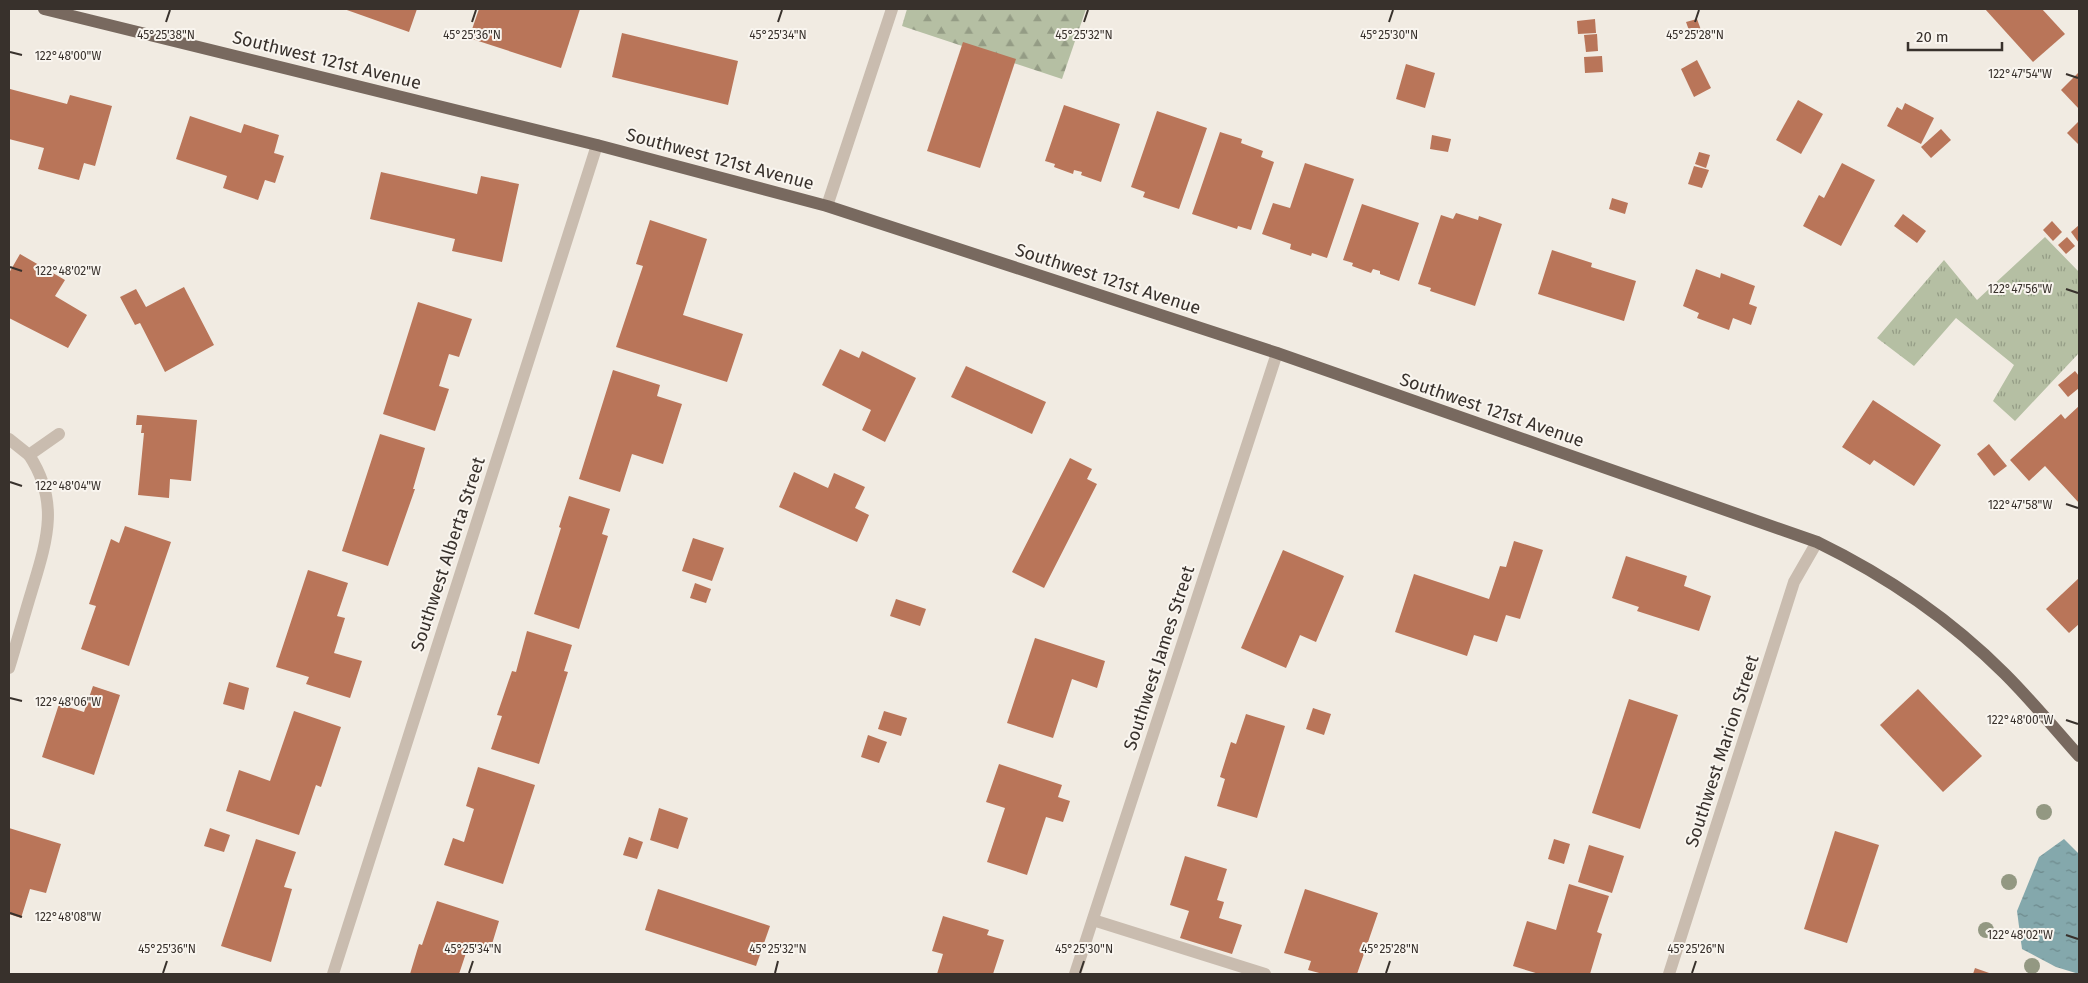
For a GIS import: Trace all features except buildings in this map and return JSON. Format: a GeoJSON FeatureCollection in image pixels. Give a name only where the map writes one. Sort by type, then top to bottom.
{"type":"FeatureCollection","features":[{"type":"Feature","properties":{"kind":"main road","name":"Southwest 121st Avenue"},"geometry":{"type":"LineString","coordinates":[[44,9],[596,145],[827,206],[1277,353],[1817,542],[1878,573],[1927,607],[2005,674],[2079,756]]}},
{"type":"Feature","properties":{"kind":"street"},"geometry":{"type":"LineString","coordinates":[[827,206],[892,9]]}},
{"type":"Feature","properties":{"kind":"street","name":"Southwest Alberta Street"},"geometry":{"type":"LineString","coordinates":[[333,974],[596,145]]}},
{"type":"Feature","properties":{"kind":"street","name":"Southwest James Street"},"geometry":{"type":"LineString","coordinates":[[1075,974],[1277,353]]}},
{"type":"Feature","properties":{"kind":"street"},"geometry":{"type":"LineString","coordinates":[[29,454],[58,434]]}},
{"type":"Feature","properties":{"kind":"street"},"geometry":{"type":"LineString","coordinates":[[9,439],[29,454],[41,477],[46,493],[49,533],[9,668]]}},
{"type":"Feature","properties":{"kind":"street","name":"Southwest Marion Street"},"geometry":{"type":"LineString","coordinates":[[1668,974],[1794,582],[1817,542]]}},
{"type":"Feature","properties":{"kind":"street"},"geometry":{"type":"LineString","coordinates":[[1093,920],[1265,974]]}},
{"type":"Feature","properties":{"kind":"green space"},"geometry":{"type":"Polygon","coordinates":[[[907,9],[1086,9],[1062,79],[902,26],[907,9]]]}},
{"type":"Feature","properties":{"kind":"green space"},"geometry":{"type":"Polygon","coordinates":[[[2045,237],[2079,272],[2079,353],[2015,421],[1993,401],[2014,365],[1956,318],[1914,366],[1877,338],[1944,260],[1977,300],[2045,237]]]}},
{"type":"Feature","properties":{"kind":"water"},"geometry":{"type":"Polygon","coordinates":[[[2064,839],[2079,854],[2079,974],[2056,967],[2022,949],[2017,911],[2039,857],[2064,839]]]}}]}
